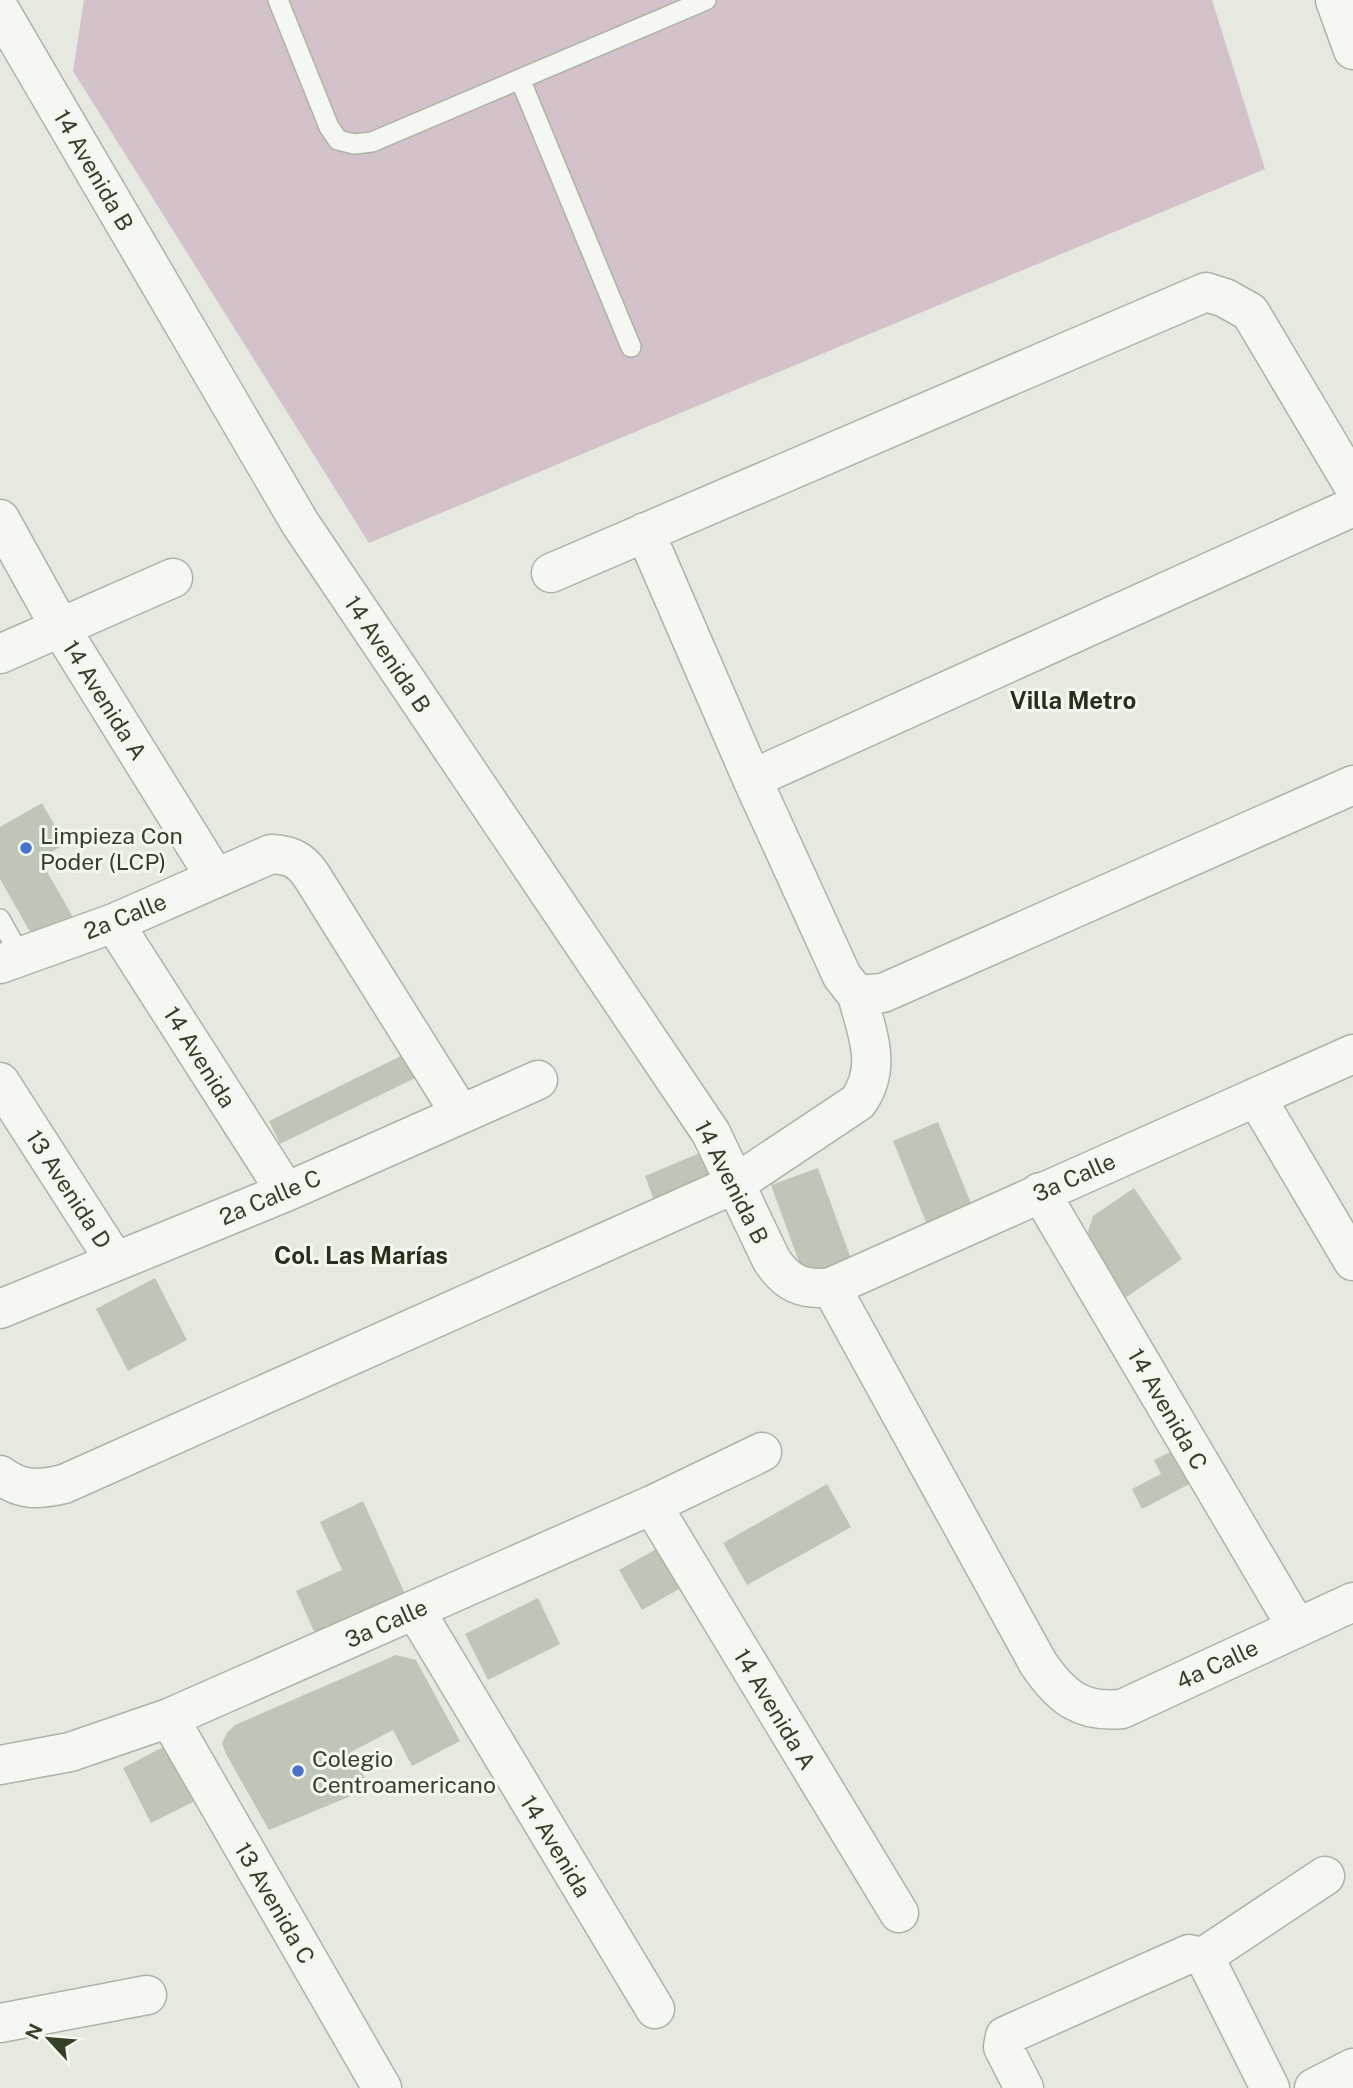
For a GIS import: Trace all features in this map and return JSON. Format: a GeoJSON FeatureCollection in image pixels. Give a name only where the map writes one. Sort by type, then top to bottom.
{"type":"FeatureCollection","features":[{"type":"Feature","properties":{"kind":"street"},"geometry":{"type":"LineString","coordinates":[[1335,0],[1353,50]]}},
{"type":"Feature","properties":{"kind":"street","name":"14 Avenida B"},"geometry":{"type":"LineString","coordinates":[[0,10],[300,523],[711,1133],[780,1273],[813,1286],[1038,1663],[1055,1688],[1078,1703]]}},
{"type":"Feature","properties":{"kind":"street"},"geometry":{"type":"LineString","coordinates":[[551,573],[1206,292],[1225,298],[1250,312],[1353,485]]}},
{"type":"Feature","properties":{"kind":"street"},"geometry":{"type":"LineString","coordinates":[[752,779],[1353,507]]}},
{"type":"Feature","properties":{"kind":"street","name":"14 Avenida A"},"geometry":{"type":"LineString","coordinates":[[0,519],[61,629],[215,877]]}},
{"type":"Feature","properties":{"kind":"street"},"geometry":{"type":"LineString","coordinates":[[13,1491],[64,1484],[736,1184],[859,1102],[870,1086],[874,1063],[857,995],[842,976],[752,779],[645,533]]}},
{"type":"Feature","properties":{"kind":"street"},"geometry":{"type":"LineString","coordinates":[[0,654],[173,578]]}},
{"type":"Feature","properties":{"kind":"street"},"geometry":{"type":"LineString","coordinates":[[857,995],[883,993],[1353,785]]}},
{"type":"Feature","properties":{"kind":"street","name":"2a Calle"},"geometry":{"type":"LineString","coordinates":[[10,960],[114,923],[271,853],[288,855],[302,862],[460,1114]]}},
{"type":"Feature","properties":{"kind":"street","name":"14 Avenida"},"geometry":{"type":"LineString","coordinates":[[114,923],[286,1192]]}},
{"type":"Feature","properties":{"kind":"street","name":"3a Calle"},"geometry":{"type":"LineString","coordinates":[[813,1286],[1040,1192],[1353,1054]]}},
{"type":"Feature","properties":{"kind":"street","name":"2a Calle C"},"geometry":{"type":"LineString","coordinates":[[0,1309],[286,1192],[537,1080]]}},
{"type":"Feature","properties":{"kind":"street","name":"13 Avenida D"},"geometry":{"type":"LineString","coordinates":[[0,1082],[115,1261]]}},
{"type":"Feature","properties":{"kind":"street"},"geometry":{"type":"LineString","coordinates":[[1256,1097],[1353,1261]]}},
{"type":"Feature","properties":{"kind":"street","name":"14 Avenida C"},"geometry":{"type":"LineString","coordinates":[[1040,1192],[1296,1626]]}},
{"type":"Feature","properties":{"kind":"street","name":"3a Calle"},"geometry":{"type":"LineString","coordinates":[[0,1765],[70,1752],[169,1718],[652,1505],[762,1452]]}},
{"type":"Feature","properties":{"kind":"street","name":"14 Avenida A"},"geometry":{"type":"LineString","coordinates":[[652,1505],[899,1913]]}},
{"type":"Feature","properties":{"kind":"street","name":"4a Calle"},"geometry":{"type":"LineString","coordinates":[[1078,1703],[1102,1711],[1122,1709],[1296,1626],[1353,1602]]}},
{"type":"Feature","properties":{"kind":"street","name":"14 Avenida"},"geometry":{"type":"LineString","coordinates":[[415,1610],[654,2009]]}},
{"type":"Feature","properties":{"kind":"street","name":"13 Avenida C"},"geometry":{"type":"LineString","coordinates":[[169,1718],[382,2088]]}},
{"type":"Feature","properties":{"kind":"street"},"geometry":{"type":"LineString","coordinates":[[1024,2088],[1003,2047],[1004,2036],[1189,1954],[1203,1957],[1325,1876]]}},
{"type":"Feature","properties":{"kind":"street"},"geometry":{"type":"LineString","coordinates":[[1203,1957],[1270,2088]]}},
{"type":"Feature","properties":{"kind":"street"},"geometry":{"type":"LineString","coordinates":[[0,2023],[147,1995]]}},
{"type":"Feature","properties":{"kind":"street"},"geometry":{"type":"LineString","coordinates":[[1314,2088],[1353,2068]]}},
{"type":"Feature","properties":{"kind":"lane"},"geometry":{"type":"LineString","coordinates":[[278,0],[329,127],[338,140],[354,144],[372,142],[706,0]]}},
{"type":"Feature","properties":{"kind":"lane"},"geometry":{"type":"LineString","coordinates":[[520,79],[631,347]]}},
{"type":"Feature","properties":{"kind":"lane"},"geometry":{"type":"LineString","coordinates":[[0,919],[10,960]]}},
{"type":"Feature","properties":{"kind":"shaded area"},"geometry":{"type":"Polygon","coordinates":[[[84,0],[1212,0],[1265,169],[369,543],[73,71],[84,0]]]}},
{"type":"Feature","properties":{"kind":"building"},"geometry":{"type":"Polygon","coordinates":[[[42,803],[65,844],[40,859],[75,921],[37,944],[0,879],[0,827],[42,803]]]}},
{"type":"Feature","properties":{"kind":"building"},"geometry":{"type":"Polygon","coordinates":[[[403,1055],[415,1078],[280,1144],[269,1121],[403,1055]]]}},
{"type":"Feature","properties":{"kind":"building"},"geometry":{"type":"Polygon","coordinates":[[[938,1122],[977,1218],[932,1237],[893,1141],[938,1122]]]}},
{"type":"Feature","properties":{"kind":"building"},"geometry":{"type":"Polygon","coordinates":[[[707,1150],[718,1176],[655,1203],[645,1176],[707,1150]]]}},
{"type":"Feature","properties":{"kind":"building"},"geometry":{"type":"Polygon","coordinates":[[[818,1168],[854,1267],[807,1284],[771,1185],[818,1168]]]}},
{"type":"Feature","properties":{"kind":"building"},"geometry":{"type":"Polygon","coordinates":[[[1134,1188],[1182,1259],[1125,1298],[1086,1237],[1093,1216],[1134,1188]]]}},
{"type":"Feature","properties":{"kind":"building"},"geometry":{"type":"Polygon","coordinates":[[[155,1278],[187,1340],[128,1371],[96,1309],[155,1278]]]}},
{"type":"Feature","properties":{"kind":"building"},"geometry":{"type":"Polygon","coordinates":[[[1184,1445],[1201,1478],[1142,1509],[1132,1489],[1161,1474],[1154,1460],[1184,1445]]]}},
{"type":"Feature","properties":{"kind":"building"},"geometry":{"type":"Polygon","coordinates":[[[827,1484],[851,1527],[747,1585],[723,1543],[827,1484]]]}},
{"type":"Feature","properties":{"kind":"building"},"geometry":{"type":"Polygon","coordinates":[[[363,1501],[406,1596],[317,1638],[296,1591],[342,1570],[320,1522],[363,1501]]]}},
{"type":"Feature","properties":{"kind":"building"},"geometry":{"type":"Polygon","coordinates":[[[658,1548],[681,1588],[642,1610],[619,1570],[658,1548]]]}},
{"type":"Feature","properties":{"kind":"building"},"geometry":{"type":"Polygon","coordinates":[[[538,1598],[560,1644],[488,1680],[465,1634],[538,1598]]]}},
{"type":"Feature","properties":{"kind":"building"},"geometry":{"type":"Polygon","coordinates":[[[396,1655],[416,1660],[460,1741],[412,1766],[393,1730],[351,1752],[370,1788],[269,1830],[226,1754],[222,1743],[227,1733],[235,1725],[396,1655]]]}},
{"type":"Feature","properties":{"kind":"building"},"geometry":{"type":"Polygon","coordinates":[[[169,1744],[197,1800],[151,1823],[123,1768],[169,1744]]]}},
{"type":"Feature","properties":{"kind":"place","name":"Limpieza Con Poder (LCP)"},"geometry":{"type":"Point","coordinates":[26,848]}},
{"type":"Feature","properties":{"kind":"place","name":"Colegio Centroamericano"},"geometry":{"type":"Point","coordinates":[298,1771]}},
{"type":"Feature","properties":{"kind":"district","name":"Villa Metro"},"geometry":{"type":"Point","coordinates":[1073,700]}},
{"type":"Feature","properties":{"kind":"district","name":"Col. Las Marías"},"geometry":{"type":"Point","coordinates":[361,1255]}}]}
